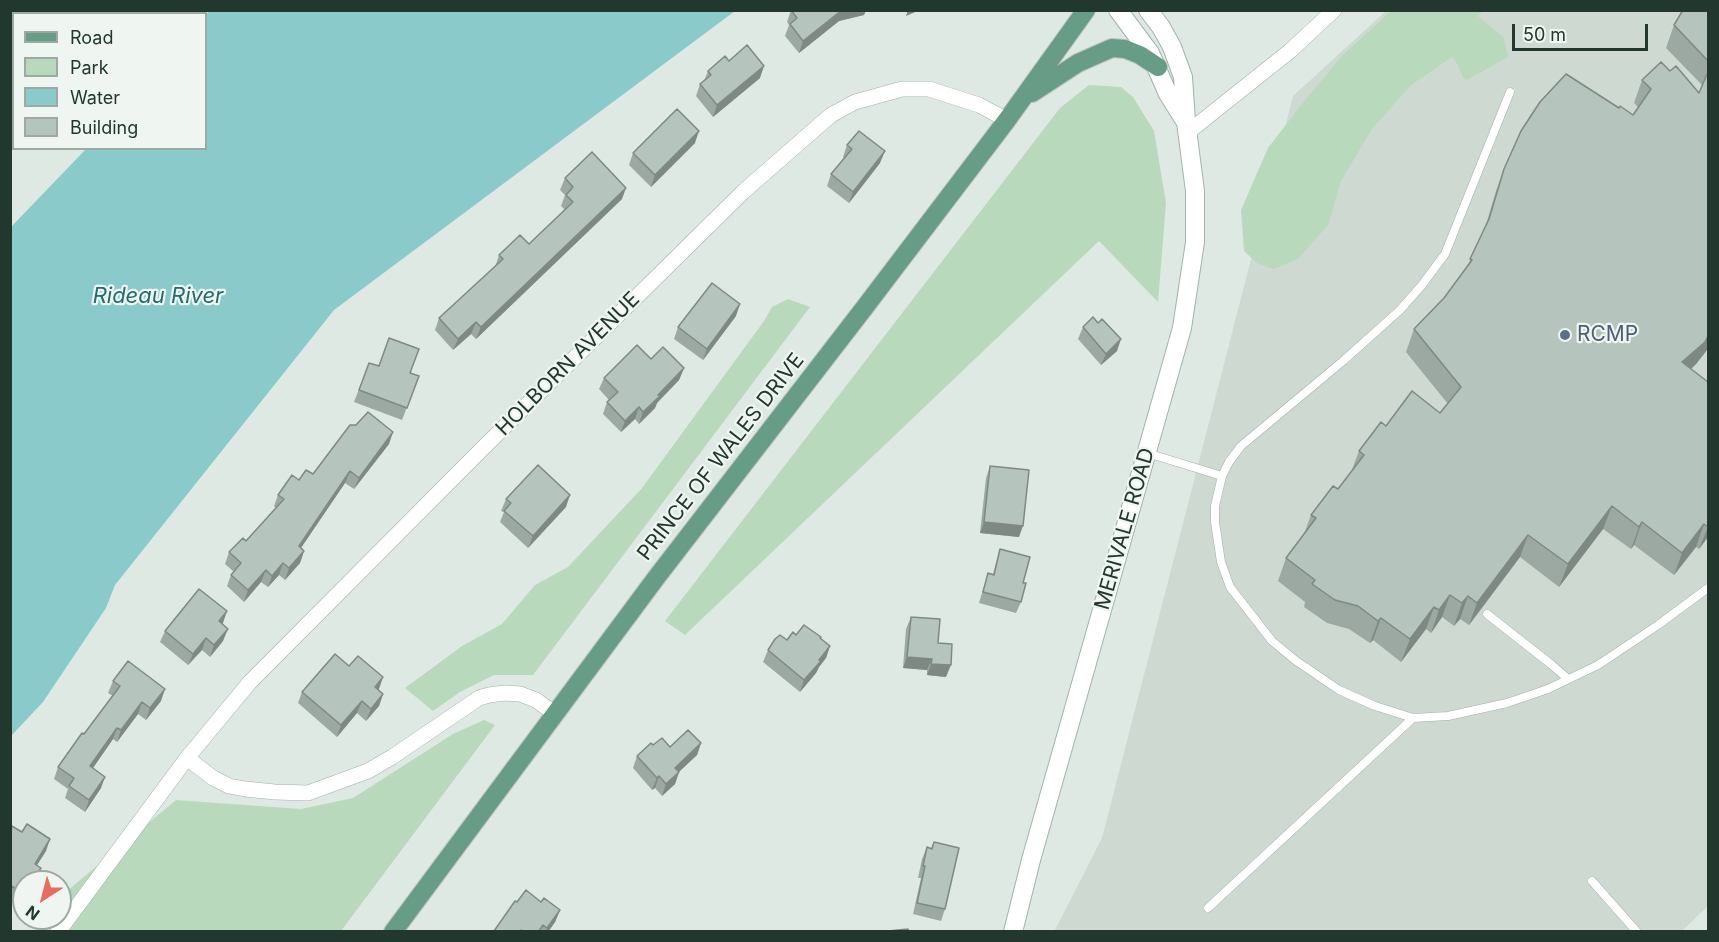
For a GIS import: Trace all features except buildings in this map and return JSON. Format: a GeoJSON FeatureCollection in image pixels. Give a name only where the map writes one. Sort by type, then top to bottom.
{"type":"FeatureCollection","features":[{"type":"Feature","properties":{"kind":"main road","name":"PRINCE OF WALES DRIVE"},"geometry":{"type":"LineString","coordinates":[[393,932],[656,578],[1012,113],[1086,10]]}},
{"type":"Feature","properties":{"kind":"main road","name":"MERIVALE ROAD"},"geometry":{"type":"LineString","coordinates":[[1118,10],[1142,41],[1158,68],[1168,94],[1186,127]]}},
{"type":"Feature","properties":{"kind":"main road","name":"MERIVALE ROAD"},"geometry":{"type":"LineString","coordinates":[[1013,932],[1034,849],[1182,328],[1195,242],[1195,190],[1186,127],[1183,78],[1172,47],[1148,10]]}},
{"type":"Feature","properties":{"kind":"main road"},"geometry":{"type":"LineString","coordinates":[[1012,113],[1035,91],[1059,75],[1078,63],[1112,48],[1125,49],[1140,55],[1158,68]]}},
{"type":"Feature","properties":{"kind":"street"},"geometry":{"type":"LineString","coordinates":[[1186,127],[1290,51],[1334,10]]}},
{"type":"Feature","properties":{"kind":"street","name":"HOLBORN AVENUE"},"geometry":{"type":"LineString","coordinates":[[58,932],[187,758],[250,682],[470,460],[744,191],[831,115],[855,102],[902,89],[929,89],[1012,113]]}},
{"type":"Feature","properties":{"kind":"street"},"geometry":{"type":"LineString","coordinates":[[187,758],[213,778],[229,786],[275,792],[308,793],[368,771],[393,757],[479,698],[505,693],[520,694],[536,700],[555,714]]}},
{"type":"Feature","properties":{"kind":"lane"},"geometry":{"type":"LineString","coordinates":[[1510,92],[1445,254],[1422,285],[1392,318],[1241,446],[1229,462],[1222,476],[1215,506],[1215,522],[1221,562],[1230,587],[1272,641],[1310,670],[1339,690],[1375,706],[1413,718],[1448,716],[1507,703],[1548,689],[1598,665],[1667,619],[1708,588]]}},
{"type":"Feature","properties":{"kind":"lane"},"geometry":{"type":"LineString","coordinates":[[1147,453],[1222,476]]}},
{"type":"Feature","properties":{"kind":"lane"},"geometry":{"type":"LineString","coordinates":[[1486,614],[1568,680]]}},
{"type":"Feature","properties":{"kind":"lane"},"geometry":{"type":"LineString","coordinates":[[1208,909],[1413,718]]}},
{"type":"Feature","properties":{"kind":"lane"},"geometry":{"type":"LineString","coordinates":[[1592,881],[1637,932]]}},
{"type":"Feature","properties":{"kind":"shaded area","name":"RCMP"},"geometry":{"type":"Polygon","coordinates":[[[1386,11],[1708,11],[1708,906],[1681,932],[1054,932],[1102,838],[1293,96],[1386,11]]]}},
{"type":"Feature","properties":{"kind":"green space"},"geometry":{"type":"Polygon","coordinates":[[[1391,11],[1483,11],[1478,16],[1504,38],[1508,57],[1467,80],[1463,78],[1452,57],[1411,85],[1372,129],[1341,181],[1328,225],[1298,259],[1273,269],[1257,263],[1244,251],[1241,210],[1268,148],[1343,55],[1391,11]]]}},
{"type":"Feature","properties":{"kind":"green space"},"geometry":{"type":"Polygon","coordinates":[[[1089,85],[1121,87],[1133,97],[1154,131],[1166,203],[1158,302],[1099,241],[685,635],[665,621],[1060,108],[1089,85]]]}},
{"type":"Feature","properties":{"kind":"green space"},"geometry":{"type":"Polygon","coordinates":[[[788,299],[810,307],[533,675],[494,675],[460,692],[433,711],[405,688],[462,646],[502,624],[535,585],[568,567],[642,488],[772,307],[788,299]]]}},
{"type":"Feature","properties":{"kind":"green space"},"geometry":{"type":"Polygon","coordinates":[[[484,720],[495,725],[341,931],[40,932],[41,930],[72,930],[72,887],[176,800],[301,809],[353,798],[453,734],[484,720]]]}},
{"type":"Feature","properties":{"kind":"water","name":"Rideau River"},"geometry":{"type":"Polygon","coordinates":[[[209,11],[735,11],[334,310],[115,585],[106,608],[43,702],[11,736],[11,227],[85,150],[207,150],[207,14],[209,11]]]}},
{"type":"Feature","properties":{"kind":"place","name":"RCMP"},"geometry":{"type":"Point","coordinates":[1565,335]}}]}
